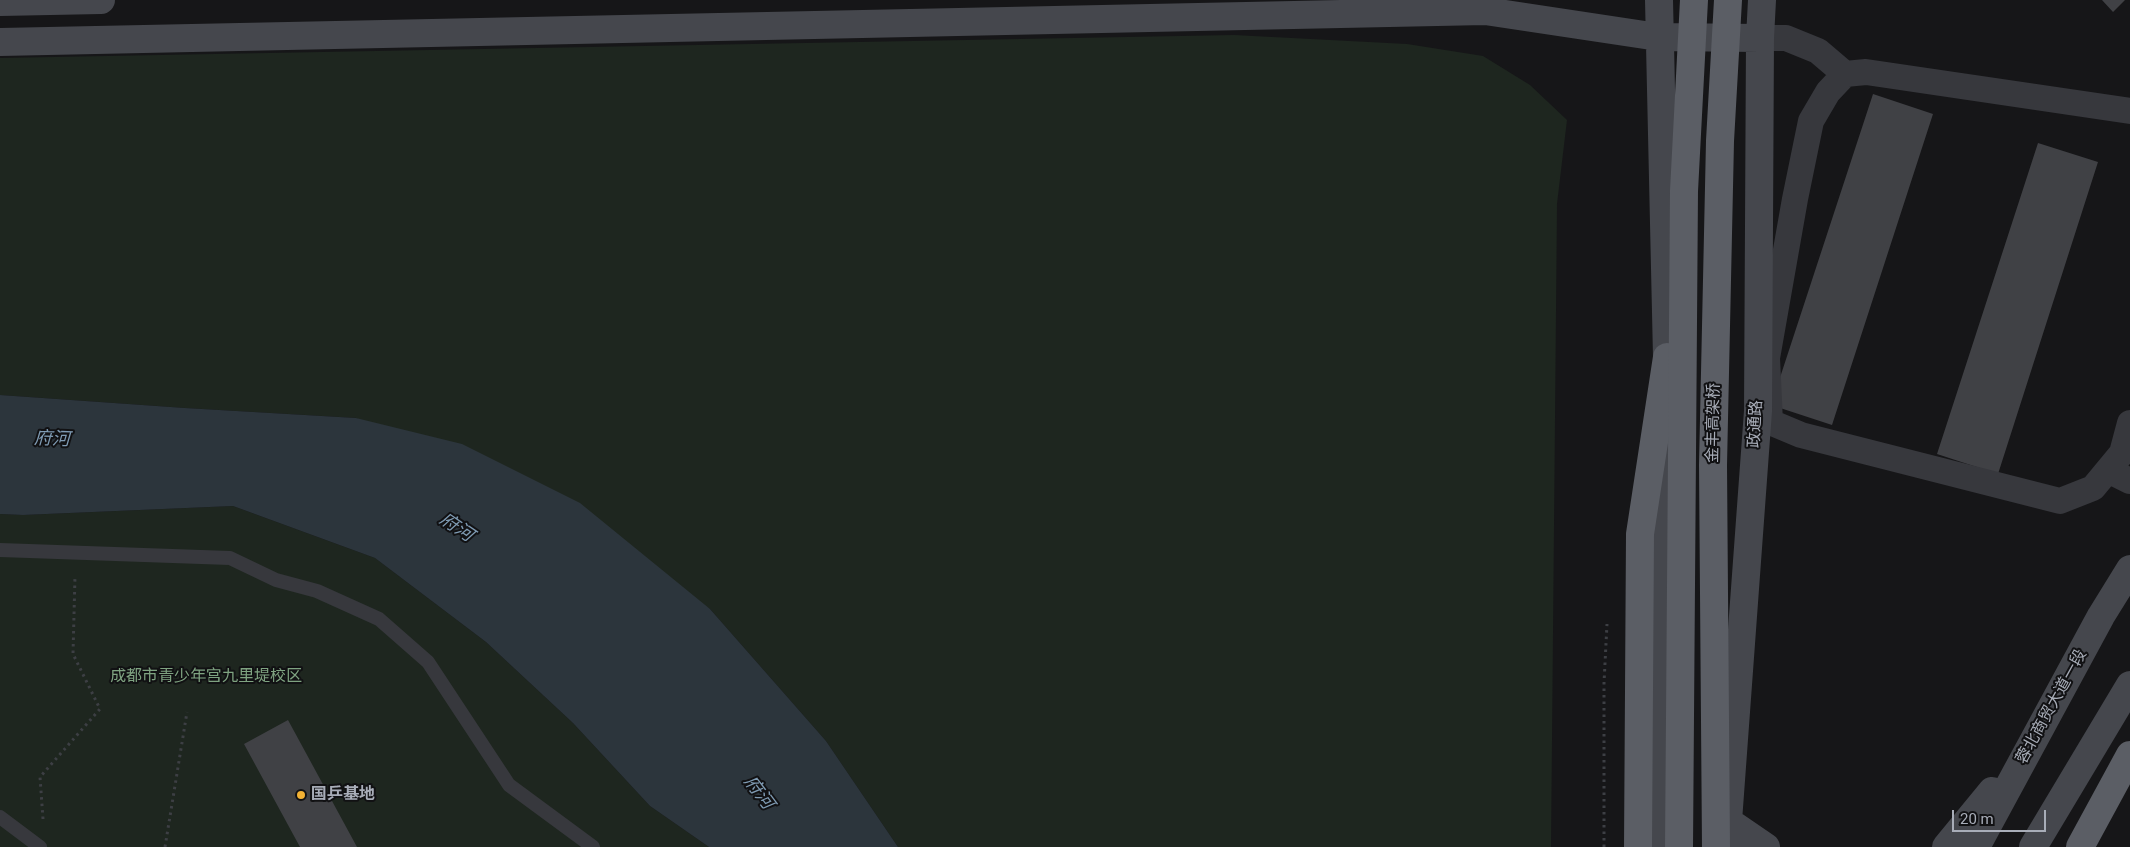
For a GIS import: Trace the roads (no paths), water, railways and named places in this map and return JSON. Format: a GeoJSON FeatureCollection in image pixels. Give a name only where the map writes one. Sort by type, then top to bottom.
{"type":"FeatureCollection","features":[{"type":"Feature","properties":{"kind":"highway","name":"金丰高架桥"},"geometry":{"type":"LineString","coordinates":[[1679,847],[1684,191],[1694,0]]}},
{"type":"Feature","properties":{"kind":"highway","name":"金丰高架桥"},"geometry":{"type":"LineString","coordinates":[[1716,847],[1713,455],[1720,141],[1728,0]]}},
{"type":"Feature","properties":{"kind":"highway"},"geometry":{"type":"LineString","coordinates":[[1638,847],[1640,534],[1666,357]]}},
{"type":"Feature","properties":{"kind":"highway"},"geometry":{"type":"LineString","coordinates":[[2080,847],[2130,755]]}},
{"type":"Feature","properties":{"kind":"main road"},"geometry":{"type":"LineString","coordinates":[[0,2],[101,0]]}},
{"type":"Feature","properties":{"kind":"main road"},"geometry":{"type":"LineString","coordinates":[[1659,0],[1658,37],[1666,357],[1667,640],[1659,847]]}},
{"type":"Feature","properties":{"kind":"main road","name":"政通路"},"geometry":{"type":"LineString","coordinates":[[1729,834],[1758,411],[1760,38],[1762,0]]}},
{"type":"Feature","properties":{"kind":"main road"},"geometry":{"type":"LineString","coordinates":[[0,42],[1485,11],[1658,37],[1760,38]]}},
{"type":"Feature","properties":{"kind":"main road","name":"蓉北商贸大道一段"},"geometry":{"type":"LineString","coordinates":[[1976,847],[2101,616],[2130,568]]}},
{"type":"Feature","properties":{"kind":"main road"},"geometry":{"type":"LineString","coordinates":[[2033,847],[2130,685]]}},
{"type":"Feature","properties":{"kind":"main road"},"geometry":{"type":"LineString","coordinates":[[1946,847],[2032,744]]}},
{"type":"Feature","properties":{"kind":"main road"},"geometry":{"type":"LineString","coordinates":[[1729,834],[1766,847]]}},
{"type":"Feature","properties":{"kind":"street"},"geometry":{"type":"LineString","coordinates":[[1760,38],[1786,38],[1818,51],[1845,74]]}},
{"type":"Feature","properties":{"kind":"street"},"geometry":{"type":"LineString","coordinates":[[2130,111],[1866,72],[1845,74],[1828,92],[1811,122],[1793,208],[1767,358],[1770,422],[1801,435],[2060,501],[2119,475],[2122,453],[2130,423]]}},
{"type":"Feature","properties":{"kind":"lane"},"geometry":{"type":"LineString","coordinates":[[0,550],[230,558],[276,580],[317,591],[378,619],[428,662],[509,785],[593,847]]}},
{"type":"Feature","properties":{"kind":"lane"},"geometry":{"type":"LineString","coordinates":[[0,816],[40,847]]}},
{"type":"Feature","properties":{"kind":"water","name":"府河"},"geometry":{"type":"Polygon","coordinates":[[[0,395],[356,418],[462,444],[580,503],[710,609],[826,741],[898,847],[709,847],[650,806],[573,723],[486,642],[375,558],[233,506],[23,515],[0,514],[0,395]]]}},
{"type":"Feature","properties":{"kind":"place","name":"国乒基地"},"geometry":{"type":"Point","coordinates":[301,795]}},
{"type":"Feature","properties":{"kind":"park label","name":"成都市青少年宫九里堤校区"},"geometry":{"type":"Point","coordinates":[206,677]}}]}
